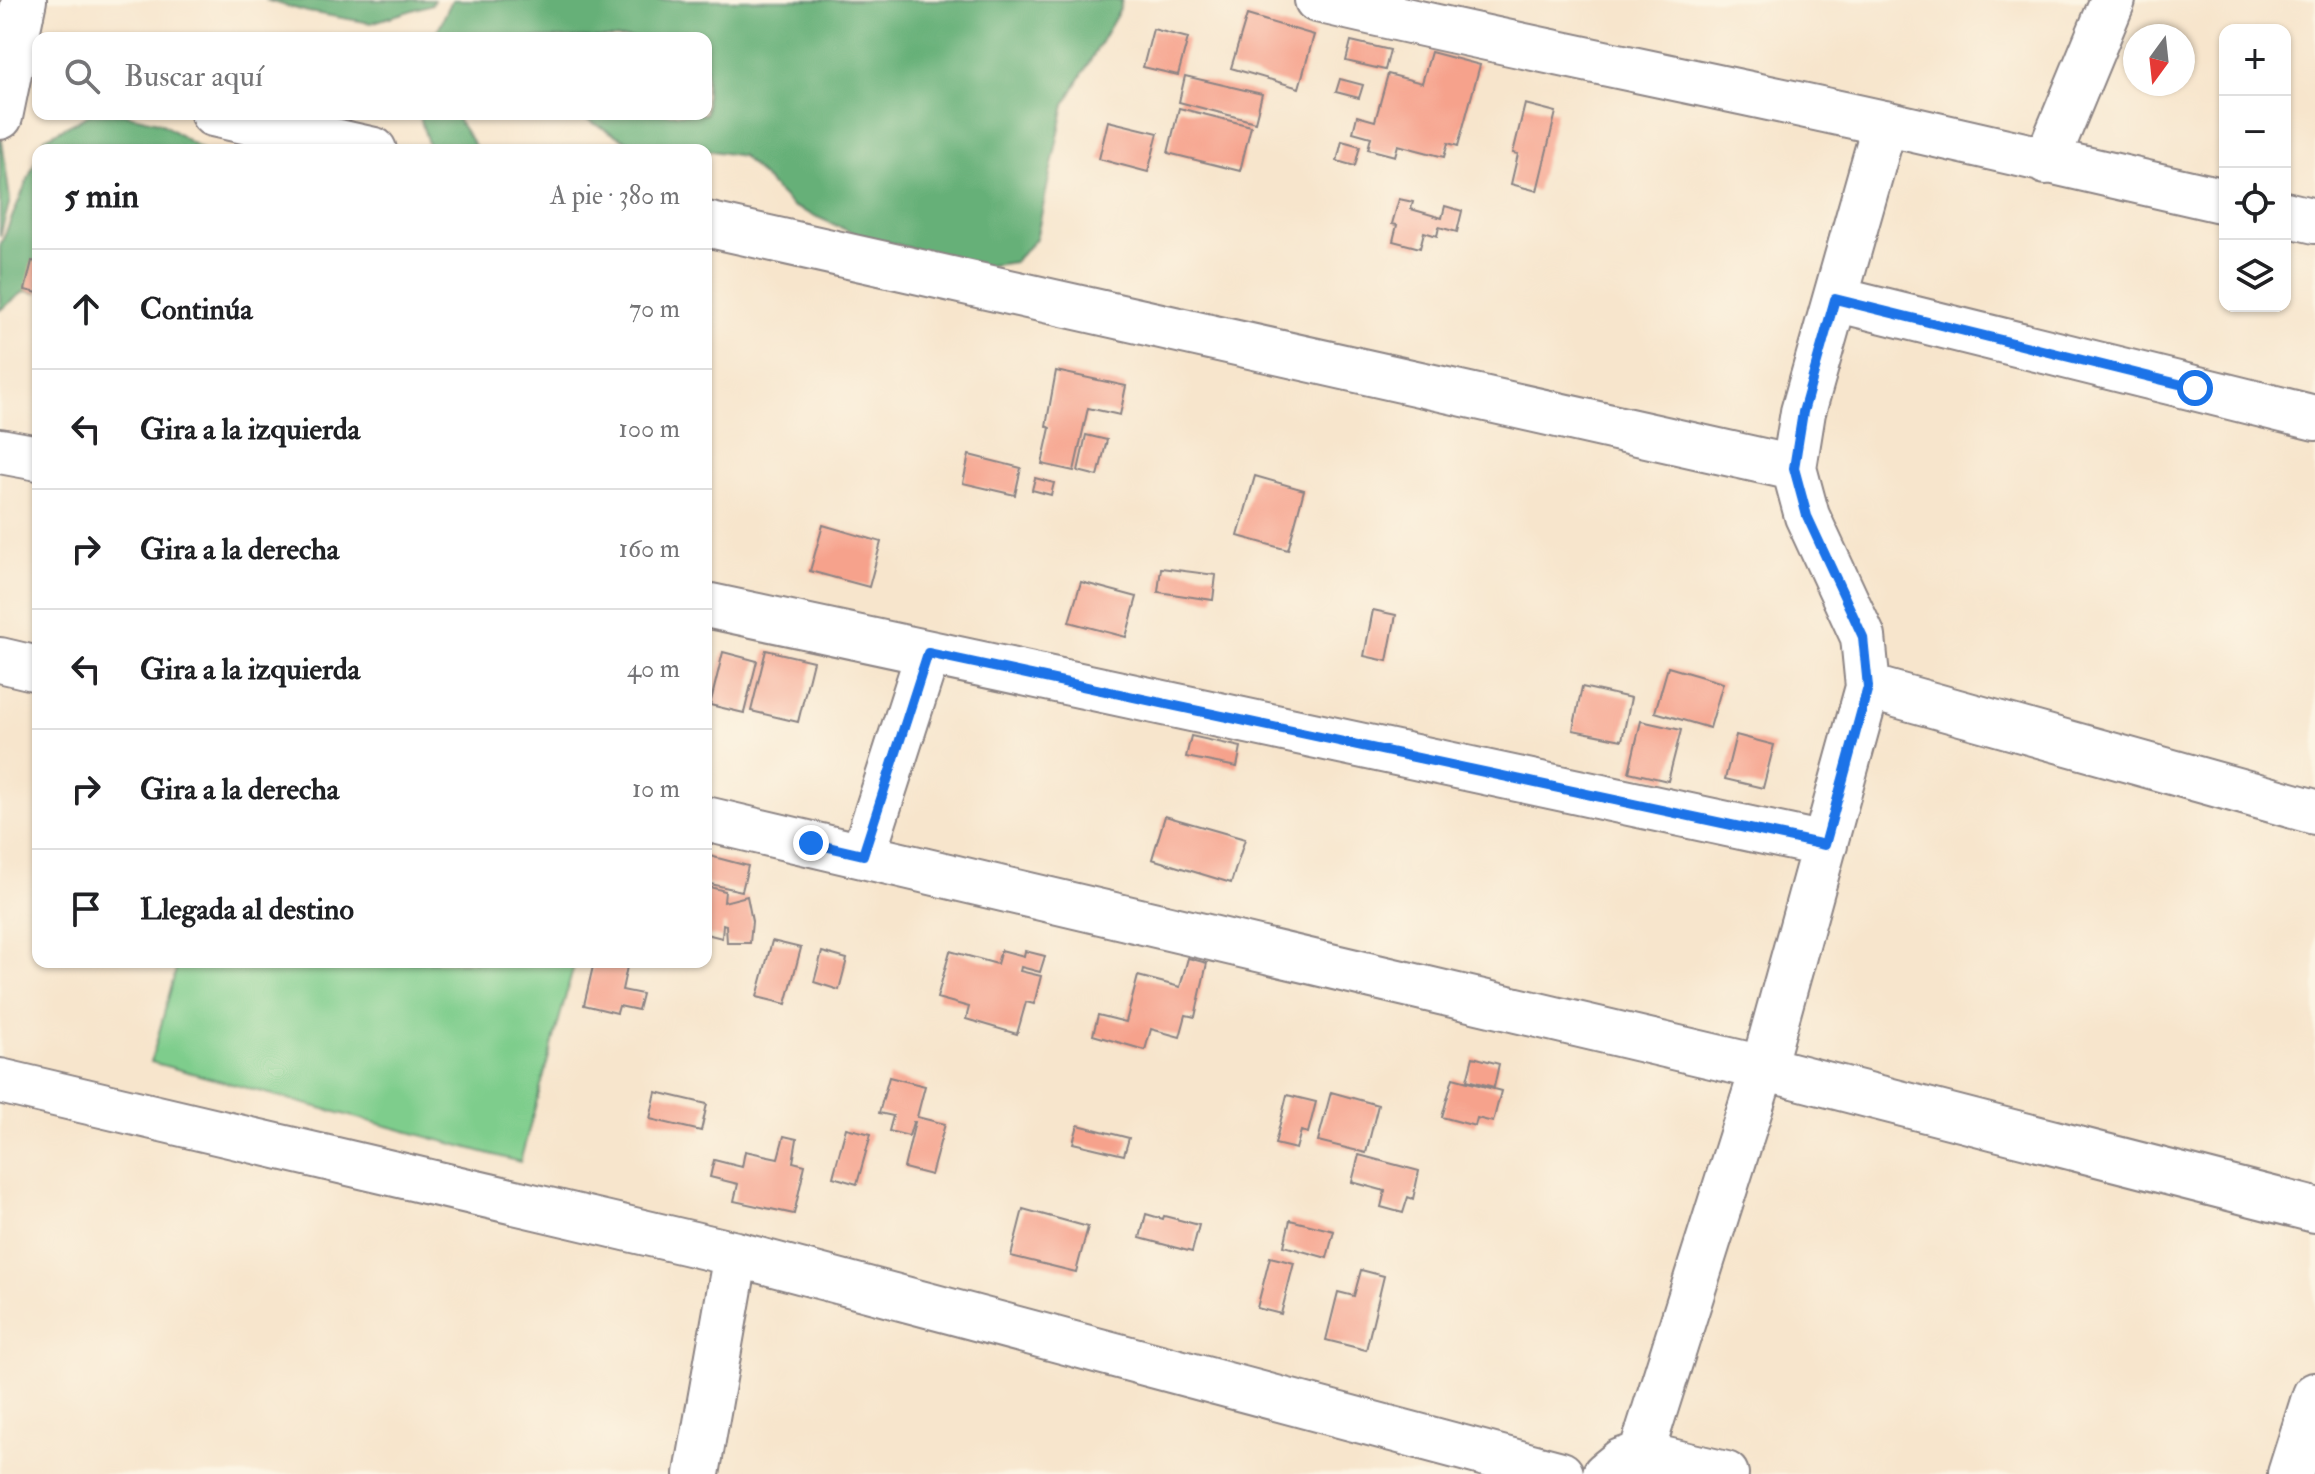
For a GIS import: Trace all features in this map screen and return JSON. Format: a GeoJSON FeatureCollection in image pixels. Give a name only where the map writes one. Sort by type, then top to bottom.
{"type":"FeatureCollection","features":[{"type":"Feature","properties":{"kind":"street"},"geometry":{"type":"LineString","coordinates":[[0,117],[24,72],[24,0]]}},
{"type":"Feature","properties":{"kind":"street"},"geometry":{"type":"LineString","coordinates":[[1317,0],[1885,123],[2219,200]]}},
{"type":"Feature","properties":{"kind":"street"},"geometry":{"type":"LineString","coordinates":[[2046,162],[2113,0]]}},
{"type":"Feature","properties":{"kind":"street"},"geometry":{"type":"LineString","coordinates":[[240,120],[347,144]]}},
{"type":"Feature","properties":{"kind":"street"},"geometry":{"type":"LineString","coordinates":[[1726,1474],[1623,1464],[1763,1068],[1868,687],[1863,637],[1807,516],[1794,468],[1803,412],[1885,123]]}},
{"type":"Feature","properties":{"kind":"street"},"geometry":{"type":"LineString","coordinates":[[2291,215],[2315,221]]}},
{"type":"Feature","properties":{"kind":"street"},"geometry":{"type":"LineString","coordinates":[[712,225],[1794,468]]}},
{"type":"Feature","properties":{"kind":"street"},"geometry":{"type":"LineString","coordinates":[[1835,299],[2315,418]]}},
{"type":"Feature","properties":{"kind":"street"},"geometry":{"type":"LineString","coordinates":[[0,451],[32,457]]}},
{"type":"Feature","properties":{"kind":"street"},"geometry":{"type":"LineString","coordinates":[[712,606],[1825,845]]}},
{"type":"Feature","properties":{"kind":"street"},"geometry":{"type":"LineString","coordinates":[[863,855],[928,653]]}},
{"type":"Feature","properties":{"kind":"street"},"geometry":{"type":"LineString","coordinates":[[0,660],[32,668]]}},
{"type":"Feature","properties":{"kind":"street"},"geometry":{"type":"LineString","coordinates":[[1868,687],[2315,812]]}},
{"type":"Feature","properties":{"kind":"street"},"geometry":{"type":"LineString","coordinates":[[712,820],[1763,1068],[2315,1210]]}},
{"type":"Feature","properties":{"kind":"street"},"geometry":{"type":"LineString","coordinates":[[0,1081],[736,1254],[1561,1474]]}},
{"type":"Feature","properties":{"kind":"street"},"geometry":{"type":"LineString","coordinates":[[697,1474],[736,1254]]}},
{"type":"Feature","properties":{"kind":"street"},"geometry":{"type":"LineString","coordinates":[[2290,1474],[2315,1395]]}},
{"type":"Feature","properties":{"kind":"green space"},"geometry":{"type":"Polygon","coordinates":[[[265,0],[434,0],[432,4],[371,23],[308,12],[265,0]]]}},
{"type":"Feature","properties":{"kind":"green space"},"geometry":{"type":"Polygon","coordinates":[[[452,0],[1122,0],[1119,11],[1065,104],[1036,239],[1014,262],[981,267],[851,232],[792,206],[742,156],[712,151],[712,144],[632,144],[588,120],[712,120],[712,32],[437,32],[452,0]]]}},
{"type":"Feature","properties":{"kind":"green space"},"geometry":{"type":"Polygon","coordinates":[[[80,120],[150,120],[159,122],[194,144],[42,144],[45,138],[80,120]]]}},
{"type":"Feature","properties":{"kind":"green space"},"geometry":{"type":"Polygon","coordinates":[[[421,120],[458,120],[474,144],[428,144],[421,120]]]}},
{"type":"Feature","properties":{"kind":"green space"},"geometry":{"type":"Polygon","coordinates":[[[0,125],[10,200],[0,237],[0,125]]]}},
{"type":"Feature","properties":{"kind":"green space"},"geometry":{"type":"Polygon","coordinates":[[[32,169],[32,292],[25,291],[0,310],[0,246],[32,169]]]}},
{"type":"Feature","properties":{"kind":"green space"},"geometry":{"type":"Polygon","coordinates":[[[176,968],[573,968],[520,1162],[151,1062],[176,968]]]}},
{"type":"Feature","properties":{"kind":"building"},"geometry":{"type":"Polygon","coordinates":[[[1247,15],[1314,35],[1299,88],[1231,68],[1247,15]]]}},
{"type":"Feature","properties":{"kind":"building"},"geometry":{"type":"Polygon","coordinates":[[[1153,29],[1188,38],[1178,75],[1143,67],[1153,29]]]}},
{"type":"Feature","properties":{"kind":"building"},"geometry":{"type":"Polygon","coordinates":[[[1351,41],[1390,50],[1385,70],[1346,61],[1351,41]]]}},
{"type":"Feature","properties":{"kind":"building"},"geometry":{"type":"Polygon","coordinates":[[[1431,52],[1480,65],[1458,146],[1448,143],[1444,157],[1398,145],[1395,156],[1368,149],[1371,137],[1353,132],[1357,116],[1375,121],[1388,74],[1422,83],[1431,52]]]}},
{"type":"Feature","properties":{"kind":"building"},"geometry":{"type":"Polygon","coordinates":[[[1185,76],[1262,94],[1255,122],[1179,102],[1185,76]]]}},
{"type":"Feature","properties":{"kind":"building"},"geometry":{"type":"Polygon","coordinates":[[[1340,79],[1363,85],[1359,98],[1336,92],[1340,79]]]}},
{"type":"Feature","properties":{"kind":"building"},"geometry":{"type":"Polygon","coordinates":[[[1525,104],[1556,112],[1537,191],[1511,184],[1518,154],[1513,153],[1525,104]]]}},
{"type":"Feature","properties":{"kind":"building"},"geometry":{"type":"Polygon","coordinates":[[[1179,108],[1251,126],[1240,171],[1168,153],[1179,108]]]}},
{"type":"Feature","properties":{"kind":"building"},"geometry":{"type":"Polygon","coordinates":[[[1108,121],[1158,133],[1148,172],[1099,159],[1108,121]]]}},
{"type":"Feature","properties":{"kind":"building"},"geometry":{"type":"Polygon","coordinates":[[[1342,141],[1360,146],[1355,166],[1337,161],[1342,141]]]}},
{"type":"Feature","properties":{"kind":"building"},"geometry":{"type":"Polygon","coordinates":[[[1399,199],[1413,202],[1411,209],[1442,218],[1445,206],[1462,211],[1457,232],[1439,227],[1437,236],[1424,232],[1420,248],[1393,241],[1397,225],[1392,224],[1399,199]]]}},
{"type":"Feature","properties":{"kind":"building"},"geometry":{"type":"Polygon","coordinates":[[[32,261],[32,292],[25,290],[32,261]]]}},
{"type":"Feature","properties":{"kind":"building"},"geometry":{"type":"Polygon","coordinates":[[[1056,371],[1126,386],[1120,415],[1088,408],[1074,471],[1042,464],[1050,428],[1046,426],[1056,371]]]}},
{"type":"Feature","properties":{"kind":"building"},"geometry":{"type":"Polygon","coordinates":[[[1086,435],[1107,440],[1098,476],[1078,471],[1086,435]]]}},
{"type":"Feature","properties":{"kind":"building"},"geometry":{"type":"Polygon","coordinates":[[[969,455],[1021,468],[1015,495],[963,483],[969,455]]]}},
{"type":"Feature","properties":{"kind":"building"},"geometry":{"type":"Polygon","coordinates":[[[1255,476],[1304,490],[1288,550],[1238,536],[1255,476]]]}},
{"type":"Feature","properties":{"kind":"building"},"geometry":{"type":"Polygon","coordinates":[[[1035,478],[1054,483],[1051,495],[1032,490],[1035,478]]]}},
{"type":"Feature","properties":{"kind":"building"},"geometry":{"type":"Polygon","coordinates":[[[823,525],[881,542],[869,587],[810,571],[823,525]]]}},
{"type":"Feature","properties":{"kind":"building"},"geometry":{"type":"Polygon","coordinates":[[[1161,568],[1216,575],[1213,600],[1158,592],[1161,568]]]}},
{"type":"Feature","properties":{"kind":"building"},"geometry":{"type":"Polygon","coordinates":[[[1081,582],[1137,597],[1126,637],[1069,622],[1081,582]]]}},
{"type":"Feature","properties":{"kind":"building"},"geometry":{"type":"Polygon","coordinates":[[[1373,610],[1396,615],[1387,661],[1364,656],[1373,610]]]}},
{"type":"Feature","properties":{"kind":"building"},"geometry":{"type":"Polygon","coordinates":[[[766,650],[813,661],[798,722],[751,711],[766,650]]]}},
{"type":"Feature","properties":{"kind":"building"},"geometry":{"type":"Polygon","coordinates":[[[723,652],[757,661],[744,713],[712,705],[723,652]]]}},
{"type":"Feature","properties":{"kind":"building"},"geometry":{"type":"Polygon","coordinates":[[[1668,667],[1723,683],[1710,728],[1655,712],[1668,667]]]}},
{"type":"Feature","properties":{"kind":"building"},"geometry":{"type":"Polygon","coordinates":[[[1582,687],[1631,698],[1622,740],[1573,730],[1582,687]]]}},
{"type":"Feature","properties":{"kind":"building"},"geometry":{"type":"Polygon","coordinates":[[[1641,721],[1681,730],[1668,781],[1629,772],[1641,721]]]}},
{"type":"Feature","properties":{"kind":"building"},"geometry":{"type":"Polygon","coordinates":[[[1736,735],[1774,745],[1763,788],[1725,779],[1736,735]]]}},
{"type":"Feature","properties":{"kind":"building"},"geometry":{"type":"Polygon","coordinates":[[[1191,736],[1241,747],[1237,767],[1186,757],[1191,736]]]}},
{"type":"Feature","properties":{"kind":"building"},"geometry":{"type":"Polygon","coordinates":[[[1165,816],[1245,839],[1231,883],[1152,859],[1165,816]]]}},
{"type":"Feature","properties":{"kind":"building"},"geometry":{"type":"Polygon","coordinates":[[[712,857],[748,866],[742,891],[712,884],[712,857]]]}},
{"type":"Feature","properties":{"kind":"building"},"geometry":{"type":"Polygon","coordinates":[[[712,888],[725,891],[724,902],[747,896],[752,921],[750,943],[727,943],[726,925],[723,924],[722,938],[712,936],[712,888]]]}},
{"type":"Feature","properties":{"kind":"building"},"geometry":{"type":"Polygon","coordinates":[[[772,941],[801,948],[786,1004],[757,997],[772,941]]]}},
{"type":"Feature","properties":{"kind":"building"},"geometry":{"type":"Polygon","coordinates":[[[1001,950],[1024,956],[1025,951],[1045,956],[1040,972],[1021,967],[1020,971],[1041,976],[1034,1004],[1026,1002],[1017,1034],[966,1019],[969,1007],[937,998],[950,951],[997,964],[1001,950]]]}},
{"type":"Feature","properties":{"kind":"building"},"geometry":{"type":"Polygon","coordinates":[[[822,952],[847,959],[839,990],[814,982],[822,952]]]}},
{"type":"Feature","properties":{"kind":"building"},"geometry":{"type":"Polygon","coordinates":[[[1188,958],[1207,963],[1195,1017],[1186,1015],[1180,1037],[1151,1029],[1145,1050],[1093,1035],[1098,1015],[1126,1022],[1138,976],[1180,987],[1188,958]]]}},
{"type":"Feature","properties":{"kind":"building"},"geometry":{"type":"Polygon","coordinates":[[[593,968],[627,968],[622,990],[642,994],[638,1010],[619,1006],[617,1013],[584,1005],[593,968]]]}},
{"type":"Feature","properties":{"kind":"building"},"geometry":{"type":"Polygon","coordinates":[[[1473,1057],[1499,1064],[1494,1087],[1467,1080],[1473,1057]]]}},
{"type":"Feature","properties":{"kind":"building"},"geometry":{"type":"Polygon","coordinates":[[[889,1077],[925,1086],[917,1117],[945,1124],[931,1175],[904,1168],[915,1122],[909,1136],[889,1131],[893,1116],[879,1113],[889,1077]]]}},
{"type":"Feature","properties":{"kind":"building"},"geometry":{"type":"Polygon","coordinates":[[[1453,1078],[1501,1091],[1493,1122],[1477,1118],[1475,1126],[1442,1117],[1453,1078]]]}},
{"type":"Feature","properties":{"kind":"building"},"geometry":{"type":"Polygon","coordinates":[[[656,1092],[707,1104],[701,1131],[650,1119],[656,1092]]]}},
{"type":"Feature","properties":{"kind":"building"},"geometry":{"type":"Polygon","coordinates":[[[1331,1092],[1378,1105],[1366,1153],[1318,1141],[1331,1092]]]}},
{"type":"Feature","properties":{"kind":"building"},"geometry":{"type":"Polygon","coordinates":[[[1287,1095],[1316,1102],[1308,1133],[1301,1131],[1296,1149],[1275,1144],[1287,1095]]]}},
{"type":"Feature","properties":{"kind":"building"},"geometry":{"type":"Polygon","coordinates":[[[1078,1125],[1129,1138],[1124,1155],[1073,1143],[1078,1125]]]}},
{"type":"Feature","properties":{"kind":"building"},"geometry":{"type":"Polygon","coordinates":[[[846,1128],[871,1134],[857,1184],[833,1177],[846,1128]]]}},
{"type":"Feature","properties":{"kind":"building"},"geometry":{"type":"Polygon","coordinates":[[[784,1136],[797,1139],[793,1162],[805,1165],[794,1214],[734,1201],[738,1184],[710,1177],[714,1160],[742,1167],[745,1151],[778,1158],[784,1136]]]}},
{"type":"Feature","properties":{"kind":"building"},"geometry":{"type":"Polygon","coordinates":[[[1359,1155],[1419,1171],[1413,1199],[1408,1197],[1403,1213],[1381,1207],[1385,1191],[1352,1182],[1359,1155]]]}},
{"type":"Feature","properties":{"kind":"building"},"geometry":{"type":"Polygon","coordinates":[[[1023,1209],[1088,1227],[1076,1272],[1011,1256],[1023,1209]]]}},
{"type":"Feature","properties":{"kind":"building"},"geometry":{"type":"Polygon","coordinates":[[[1146,1214],[1199,1225],[1192,1252],[1140,1238],[1146,1214]]]}},
{"type":"Feature","properties":{"kind":"building"},"geometry":{"type":"Polygon","coordinates":[[[1290,1220],[1334,1231],[1327,1258],[1284,1246],[1290,1220]]]}},
{"type":"Feature","properties":{"kind":"building"},"geometry":{"type":"Polygon","coordinates":[[[1270,1257],[1294,1263],[1281,1314],[1257,1308],[1270,1257]]]}},
{"type":"Feature","properties":{"kind":"building"},"geometry":{"type":"Polygon","coordinates":[[[1361,1270],[1384,1276],[1366,1350],[1326,1340],[1338,1292],[1354,1296],[1361,1270]]]}},
{"type":"Feature","properties":{"kind":"route"},"geometry":{"type":"LineString","coordinates":[[811,843],[863,855],[928,653],[1825,845],[1868,687],[1863,637],[1807,516],[1794,468],[1803,412],[1835,299],[2195,388]]}}]}
